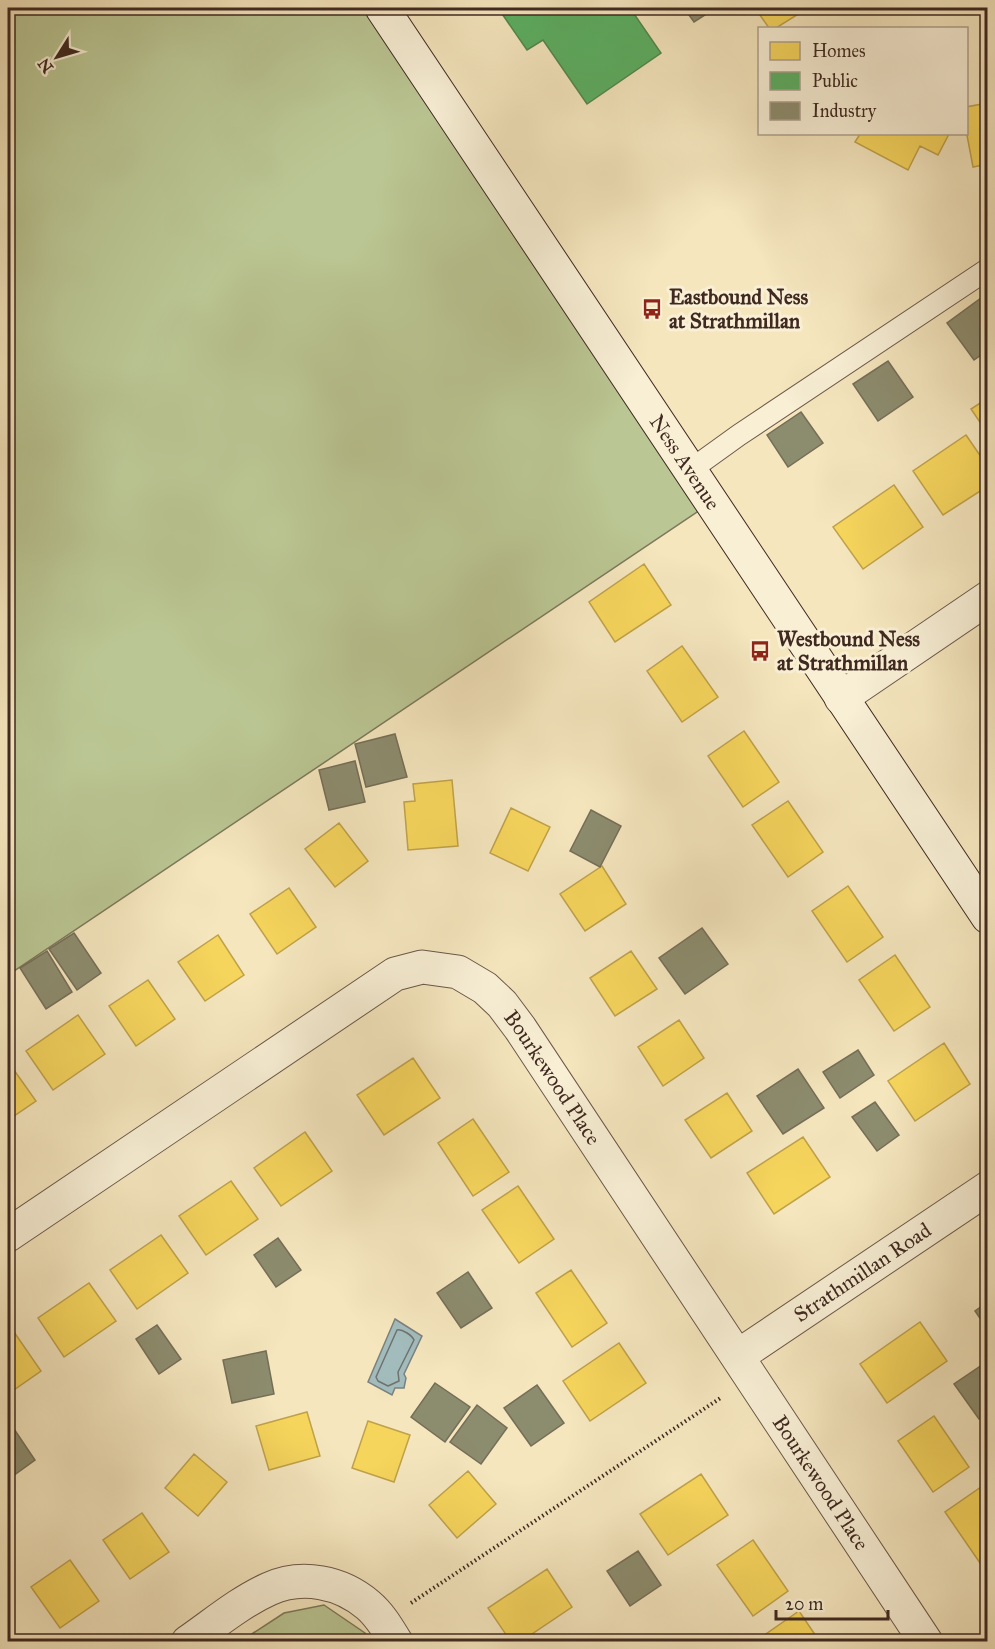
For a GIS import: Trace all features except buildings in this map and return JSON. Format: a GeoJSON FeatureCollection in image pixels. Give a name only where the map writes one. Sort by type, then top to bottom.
{"type":"FeatureCollection","features":[{"type":"Feature","properties":{"kind":"street","name":"Ness Avenue"},"geometry":{"type":"LineString","coordinates":[[382,8],[987,917]]}},
{"type":"Feature","properties":{"kind":"street"},"geometry":{"type":"LineString","coordinates":[[841,698],[987,598]]}},
{"type":"Feature","properties":{"kind":"street","name":"Bourkewood Place"},"geometry":{"type":"LineString","coordinates":[[8,1235],[395,974],[422,967],[458,972],[485,988],[502,1004],[520,1028],[926,1641]]}},
{"type":"Feature","properties":{"kind":"street","name":"Strathmillan Road"},"geometry":{"type":"LineString","coordinates":[[745,1367],[987,1188]]}},
{"type":"Feature","properties":{"kind":"street"},"geometry":{"type":"LineString","coordinates":[[188,1641],[270,1588],[297,1581],[319,1581],[344,1590],[368,1605],[390,1632]]}},
{"type":"Feature","properties":{"kind":"lane"},"geometry":{"type":"LineString","coordinates":[[689,471],[987,269]]}},
{"type":"Feature","properties":{"kind":"path"},"geometry":{"type":"LineString","coordinates":[[390,1632],[745,1367]]}},
{"type":"Feature","properties":{"kind":"green space"},"geometry":{"type":"Polygon","coordinates":[[[8,8],[379,8],[709,504],[8,975],[8,8]]]}},
{"type":"Feature","properties":{"kind":"green space"},"geometry":{"type":"Polygon","coordinates":[[[324,1605],[365,1633],[371,1641],[241,1641],[284,1613],[324,1605]]]}},
{"type":"Feature","properties":{"kind":"water"},"geometry":{"type":"Polygon","coordinates":[[[395,1319],[422,1336],[404,1374],[406,1378],[404,1388],[395,1388],[392,1395],[368,1382],[395,1319]]]}},
{"type":"Feature","properties":{"kind":"place","name":"Eastbound Ness at Strathmillan"},"geometry":{"type":"Point","coordinates":[652,309]}},
{"type":"Feature","properties":{"kind":"place","name":"Westbound Ness at Strathmillan"},"geometry":{"type":"Point","coordinates":[760,651]}}]}
